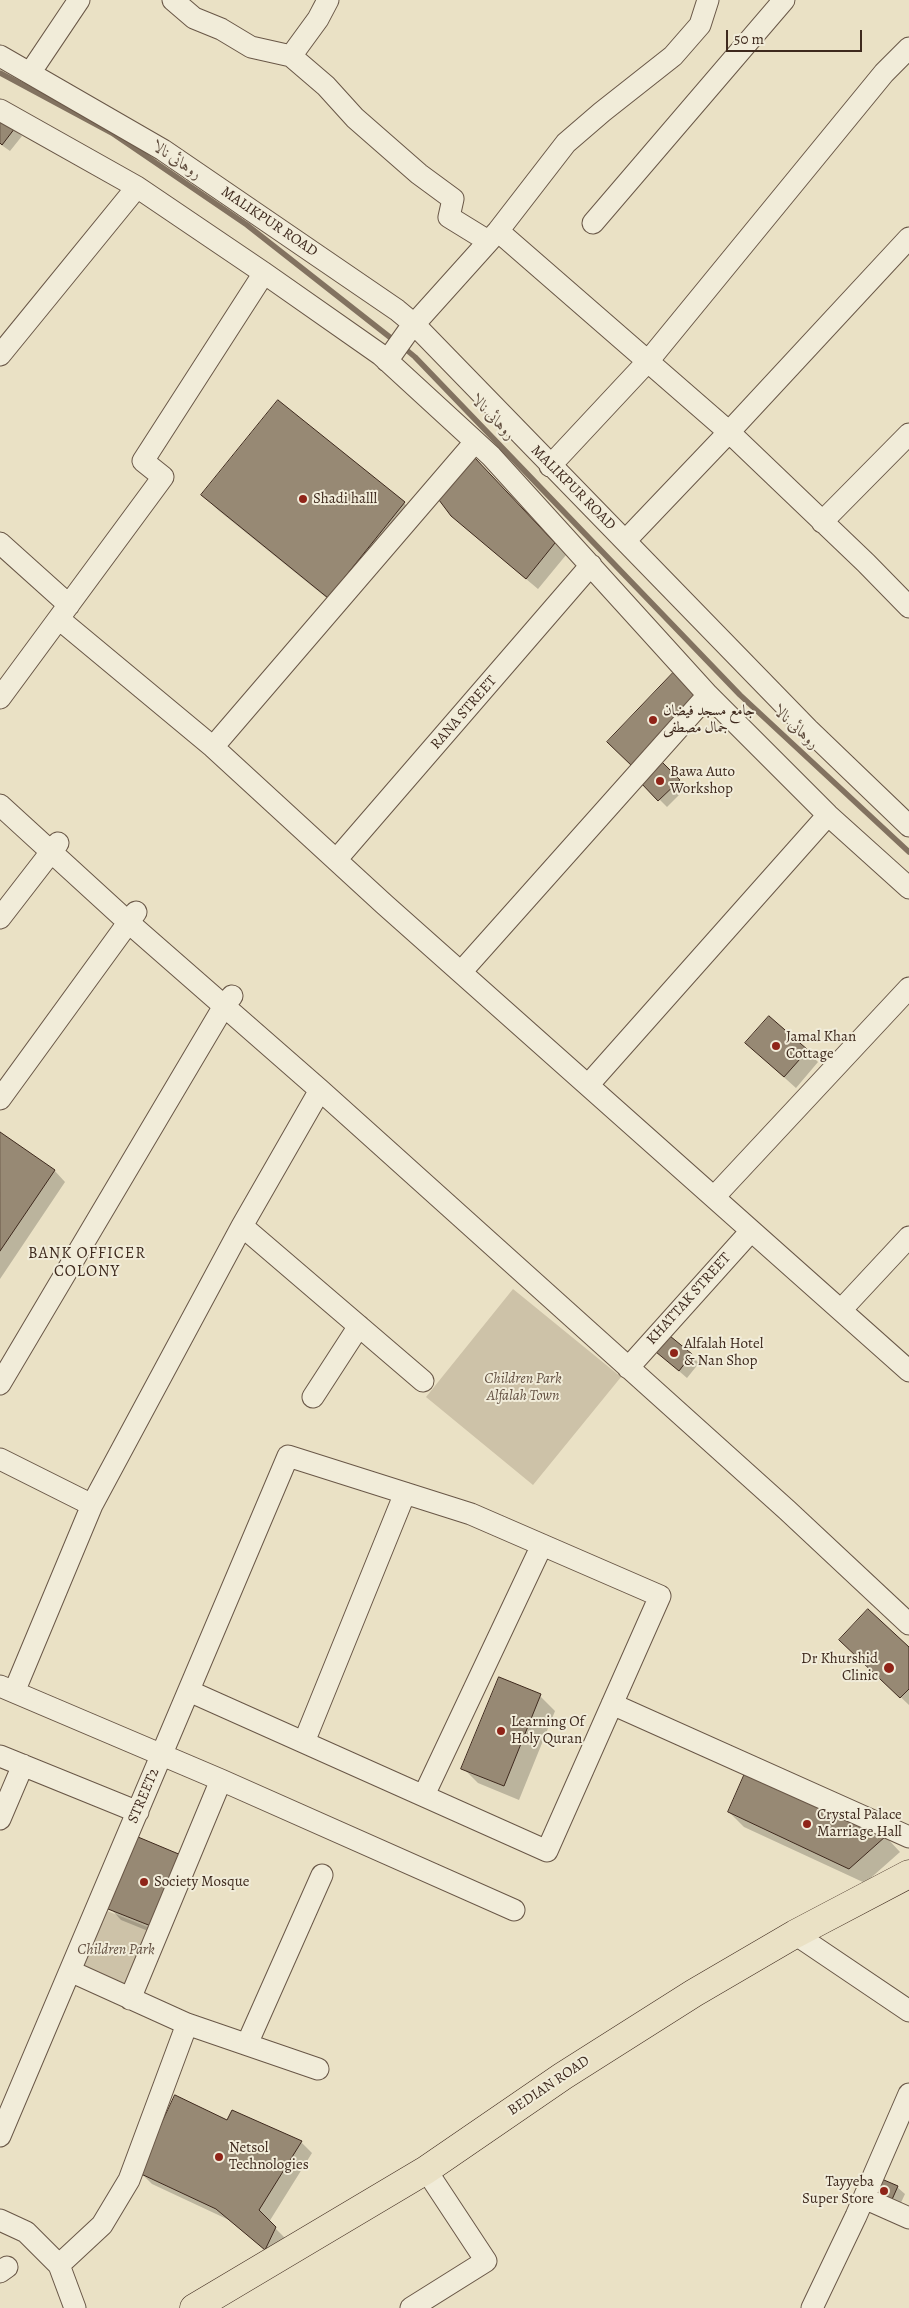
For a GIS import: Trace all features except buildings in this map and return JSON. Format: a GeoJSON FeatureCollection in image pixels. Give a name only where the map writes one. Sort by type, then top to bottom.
{"type":"FeatureCollection","features":[{"type":"Feature","properties":{"kind":"main road","name":"BEDIAN ROAD"},"geometry":{"type":"LineString","coordinates":[[194,2308],[426,2170],[563,2076],[694,1993],[795,1934],[909,1874]]}},
{"type":"Feature","properties":{"kind":"street"},"geometry":{"type":"LineString","coordinates":[[30,73],[79,0]]}},
{"type":"Feature","properties":{"kind":"street"},"geometry":{"type":"LineString","coordinates":[[172,0],[194,18],[221,30],[251,47],[290,56],[326,86],[355,118],[418,174],[453,198],[449,217],[493,236],[649,360],[729,432],[909,608]]}},
{"type":"Feature","properties":{"kind":"street"},"geometry":{"type":"LineString","coordinates":[[290,56],[318,19],[328,0]]}},
{"type":"Feature","properties":{"kind":"street"},"geometry":{"type":"LineString","coordinates":[[390,358],[412,328],[493,236],[566,143],[673,56],[700,25],[708,0]]}},
{"type":"Feature","properties":{"kind":"street"},"geometry":{"type":"LineString","coordinates":[[593,223],[778,3]]}},
{"type":"Feature","properties":{"kind":"street"},"geometry":{"type":"LineString","coordinates":[[550,466],[649,360],[884,73],[909,48]]}},
{"type":"Feature","properties":{"kind":"street","name":"MALIKPUR ROAD"},"geometry":{"type":"LineString","coordinates":[[0,56],[163,150],[397,310],[412,328],[626,540],[808,729],[909,826]]}},
{"type":"Feature","properties":{"kind":"street"},"geometry":{"type":"LineString","coordinates":[[0,110],[137,187],[390,358],[475,442],[492,456],[708,695],[828,815],[909,888]]}},
{"type":"Feature","properties":{"kind":"street"},"geometry":{"type":"LineString","coordinates":[[0,355],[137,187]]}},
{"type":"Feature","properties":{"kind":"street"},"geometry":{"type":"LineString","coordinates":[[626,540],[909,238]]}},
{"type":"Feature","properties":{"kind":"street"},"geometry":{"type":"LineString","coordinates":[[0,698],[163,477],[143,461],[264,272]]}},
{"type":"Feature","properties":{"kind":"street"},"geometry":{"type":"LineString","coordinates":[[822,522],[909,434]]}},
{"type":"Feature","properties":{"kind":"street"},"geometry":{"type":"LineString","coordinates":[[213,748],[475,442]]}},
{"type":"Feature","properties":{"kind":"street"},"geometry":{"type":"LineString","coordinates":[[0,543],[64,612],[213,748],[909,1371]]}},
{"type":"Feature","properties":{"kind":"street","name":"RANA STREET"},"geometry":{"type":"LineString","coordinates":[[336,860],[591,565]]}},
{"type":"Feature","properties":{"kind":"street"},"geometry":{"type":"LineString","coordinates":[[461,972],[708,695]]}},
{"type":"Feature","properties":{"kind":"street"},"geometry":{"type":"LineString","coordinates":[[0,790],[55,847],[631,1364],[909,1624]]}},
{"type":"Feature","properties":{"kind":"street"},"geometry":{"type":"LineString","coordinates":[[0,805],[55,847]]}},
{"type":"Feature","properties":{"kind":"street"},"geometry":{"type":"LineString","coordinates":[[589,1084],[828,815]]}},
{"type":"Feature","properties":{"kind":"street"},"geometry":{"type":"LineString","coordinates":[[0,918],[55,847]]}},
{"type":"Feature","properties":{"kind":"street"},"geometry":{"type":"LineString","coordinates":[[0,1099],[132,917]]}},
{"type":"Feature","properties":{"kind":"street"},"geometry":{"type":"LineString","coordinates":[[714,1197],[909,988]]}},
{"type":"Feature","properties":{"kind":"street"},"geometry":{"type":"LineString","coordinates":[[228,1001],[320,1090],[631,1364],[909,1605]]}},
{"type":"Feature","properties":{"kind":"street"},"geometry":{"type":"LineString","coordinates":[[0,1384],[228,1001]]}},
{"type":"Feature","properties":{"kind":"street"},"geometry":{"type":"LineString","coordinates":[[320,1090],[242,1226],[92,1504],[7,1689],[221,1780],[514,1910]]}},
{"type":"Feature","properties":{"kind":"street"},"geometry":{"type":"LineString","coordinates":[[242,1226],[423,1381]]}},
{"type":"Feature","properties":{"kind":"street","name":"KHATTAK STREET"},"geometry":{"type":"LineString","coordinates":[[631,1364],[751,1231]]}},
{"type":"Feature","properties":{"kind":"street"},"geometry":{"type":"LineString","coordinates":[[841,1310],[909,1237]]}},
{"type":"Feature","properties":{"kind":"street"},"geometry":{"type":"LineString","coordinates":[[313,1397],[359,1326]]}},
{"type":"Feature","properties":{"kind":"street","name":"STREET2"},"geometry":{"type":"LineString","coordinates":[[0,2136],[288,1456],[405,1493]]}},
{"type":"Feature","properties":{"kind":"street"},"geometry":{"type":"LineString","coordinates":[[0,1459],[92,1504]]}},
{"type":"Feature","properties":{"kind":"street"},"geometry":{"type":"LineString","coordinates":[[189,1691],[547,1851],[660,1596],[470,1514],[405,1493],[304,1742]]}},
{"type":"Feature","properties":{"kind":"street"},"geometry":{"type":"LineString","coordinates":[[424,1796],[542,1544]]}},
{"type":"Feature","properties":{"kind":"street"},"geometry":{"type":"LineString","coordinates":[[612,1704],[909,1837]]}},
{"type":"Feature","properties":{"kind":"street"},"geometry":{"type":"LineString","coordinates":[[0,1756],[138,1812]]}},
{"type":"Feature","properties":{"kind":"street"},"geometry":{"type":"LineString","coordinates":[[0,1819],[23,1765]]}},
{"type":"Feature","properties":{"kind":"street"},"geometry":{"type":"LineString","coordinates":[[130,1999],[221,1780]]}},
{"type":"Feature","properties":{"kind":"street"},"geometry":{"type":"LineString","coordinates":[[247,2044],[322,1875]]}},
{"type":"Feature","properties":{"kind":"street"},"geometry":{"type":"LineString","coordinates":[[795,1934],[909,2011]]}},
{"type":"Feature","properties":{"kind":"street"},"geometry":{"type":"LineString","coordinates":[[70,1971],[187,2024],[318,2069]]}},
{"type":"Feature","properties":{"kind":"street"},"geometry":{"type":"LineString","coordinates":[[58,2265],[102,2225],[129,2180],[187,2024]]}},
{"type":"Feature","properties":{"kind":"street"},"geometry":{"type":"LineString","coordinates":[[812,2308],[864,2198],[909,2094]]}},
{"type":"Feature","properties":{"kind":"street"},"geometry":{"type":"LineString","coordinates":[[411,2308],[486,2261],[426,2170]]}},
{"type":"Feature","properties":{"kind":"street"},"geometry":{"type":"LineString","coordinates":[[864,2198],[909,2218]]}},
{"type":"Feature","properties":{"kind":"street"},"geometry":{"type":"LineString","coordinates":[[0,2220],[26,2232],[58,2265],[75,2308]]}},
{"type":"Feature","properties":{"kind":"green space","name":"Children Park Alfalah Town"},"geometry":{"type":"Polygon","coordinates":[[[513,1289],[621,1377],[533,1485],[426,1397],[513,1289]]]}},
{"type":"Feature","properties":{"kind":"green space","name":"Children Park"},"geometry":{"type":"Polygon","coordinates":[[[100,1908],[155,1930],[130,1989],[79,1966],[100,1908]]]}},
{"type":"Feature","properties":{"kind":"waterway","name":"روہائی نالا"},"geometry":{"type":"LineString","coordinates":[[0,73],[112,133],[247,225],[396,342]]}},
{"type":"Feature","properties":{"kind":"waterway","name":"روہائی نالا"},"geometry":{"type":"LineString","coordinates":[[403,347],[415,357],[740,695],[909,852]]}},
{"type":"Feature","properties":{"kind":"place","name":"Shadi halll"},"geometry":{"type":"Point","coordinates":[303,499]}},
{"type":"Feature","properties":{"kind":"place","name":"جامع مسجد فیضان جمال مصطفی"},"geometry":{"type":"Point","coordinates":[653,720]}},
{"type":"Feature","properties":{"kind":"place","name":"Bawa Auto Workshop"},"geometry":{"type":"Point","coordinates":[660,781]}},
{"type":"Feature","properties":{"kind":"place","name":"Jamal Khan Cottage"},"geometry":{"type":"Point","coordinates":[776,1046]}},
{"type":"Feature","properties":{"kind":"place","name":"Alfalah Hotel & Nan Shop"},"geometry":{"type":"Point","coordinates":[674,1353]}},
{"type":"Feature","properties":{"kind":"place","name":"Dr Khurshid Clinic"},"geometry":{"type":"Point","coordinates":[889,1668]}},
{"type":"Feature","properties":{"kind":"place","name":"Learning Of Holy Quran"},"geometry":{"type":"Point","coordinates":[501,1731]}},
{"type":"Feature","properties":{"kind":"place","name":"Crystal Palace Marriage Hall"},"geometry":{"type":"Point","coordinates":[807,1824]}},
{"type":"Feature","properties":{"kind":"place","name":"Society Mosque"},"geometry":{"type":"Point","coordinates":[144,1882]}},
{"type":"Feature","properties":{"kind":"place","name":"Netsol Technologies"},"geometry":{"type":"Point","coordinates":[219,2157]}},
{"type":"Feature","properties":{"kind":"place","name":"Tayyeba Super Store"},"geometry":{"type":"Point","coordinates":[884,2191]}},
{"type":"Feature","properties":{"kind":"district","name":"BANK OFFICER COLONY"},"geometry":{"type":"Point","coordinates":[87,1263]}}]}
